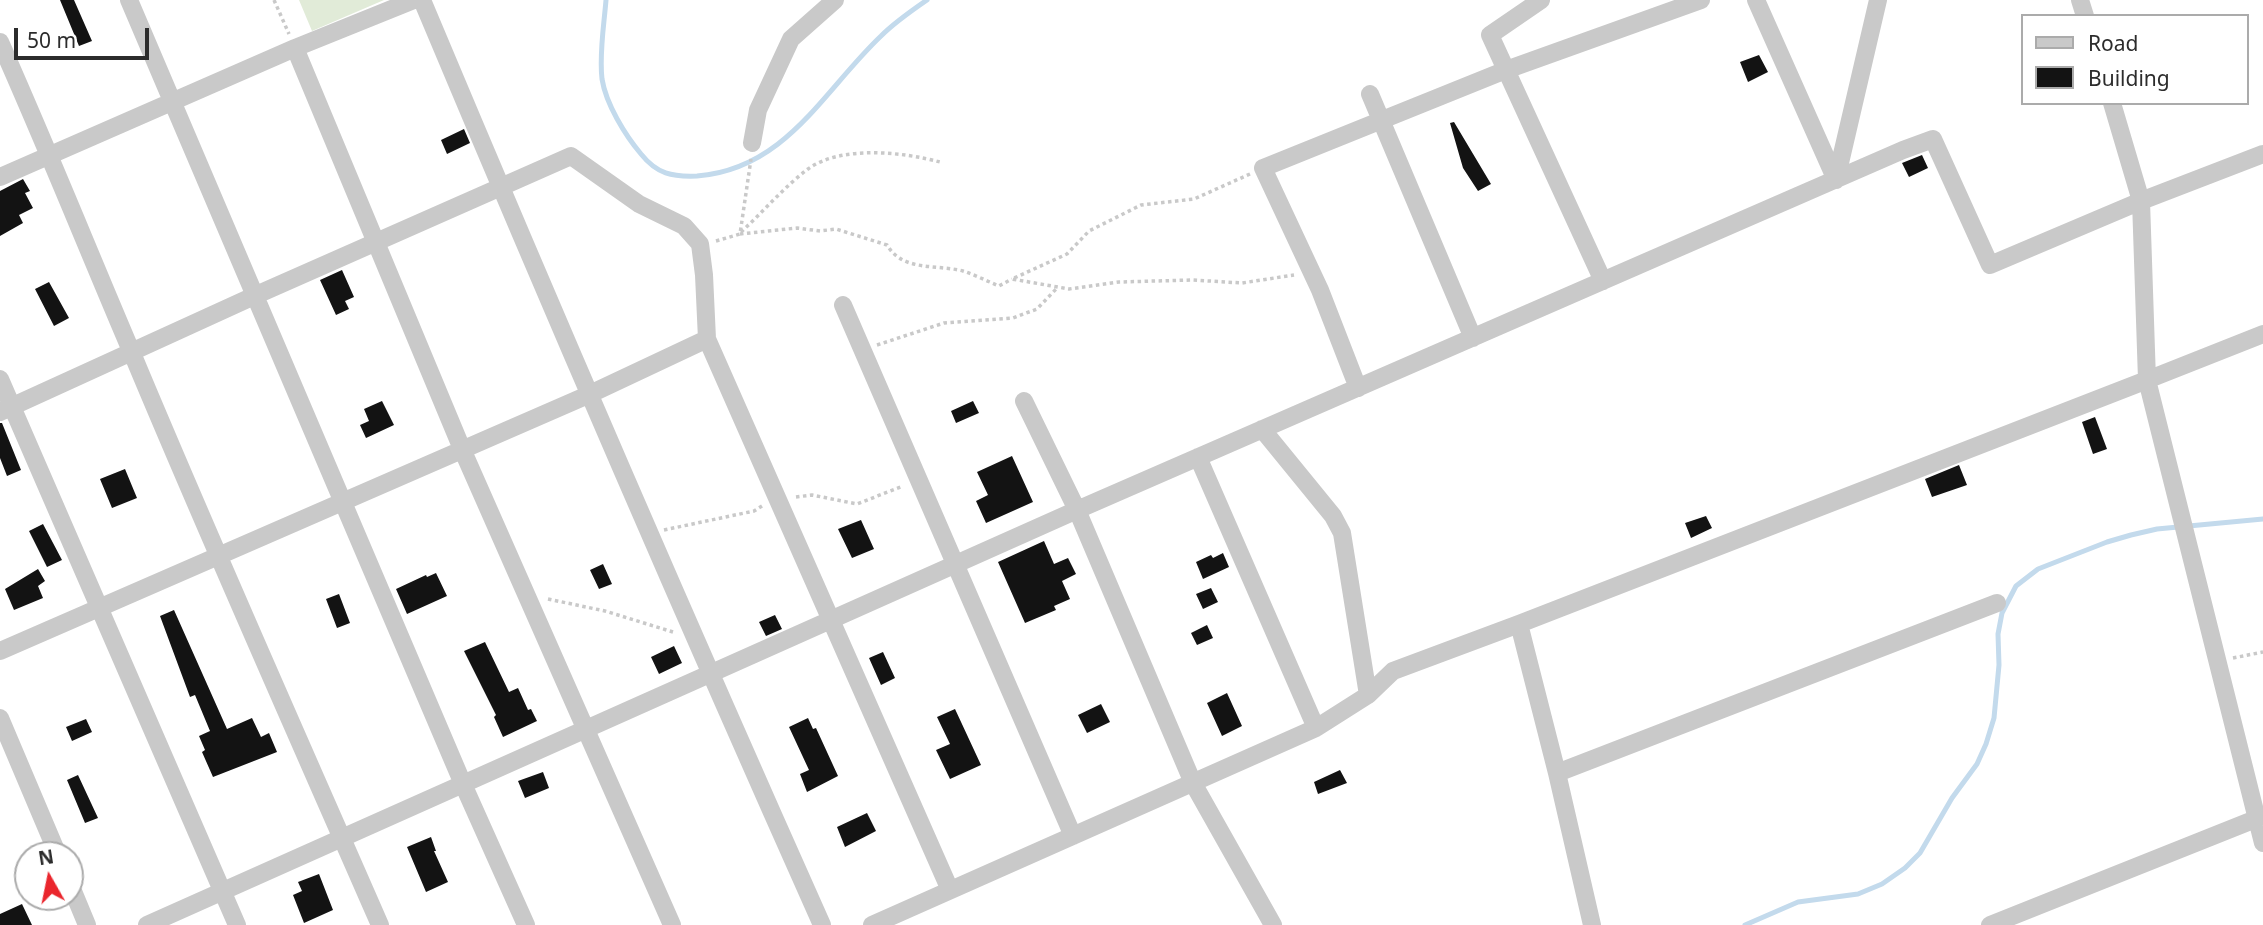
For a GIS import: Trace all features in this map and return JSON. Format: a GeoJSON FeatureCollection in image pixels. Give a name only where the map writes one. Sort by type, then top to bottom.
{"type":"FeatureCollection","features":[{"type":"Feature","properties":{"kind":"street"},"geometry":{"type":"LineString","coordinates":[[129,0],[463,784],[526,925]]}},
{"type":"Feature","properties":{"kind":"street"},"geometry":{"type":"LineString","coordinates":[[0,177],[171,101],[414,0]]}},
{"type":"Feature","properties":{"kind":"street"},"geometry":{"type":"LineString","coordinates":[[422,0],[588,395],[822,925]]}},
{"type":"Feature","properties":{"kind":"street"},"geometry":{"type":"LineString","coordinates":[[752,143],[758,110],[791,39],[835,0]]}},
{"type":"Feature","properties":{"kind":"street"},"geometry":{"type":"LineString","coordinates":[[1541,0],[1490,35],[1603,281]]}},
{"type":"Feature","properties":{"kind":"street"},"geometry":{"type":"LineString","coordinates":[[1358,388],[1320,290],[1263,167],[1506,70],[1701,0]]}},
{"type":"Feature","properties":{"kind":"street"},"geometry":{"type":"LineString","coordinates":[[1756,0],[1836,180]]}},
{"type":"Feature","properties":{"kind":"street"},"geometry":{"type":"LineString","coordinates":[[1836,180],[1878,0]]}},
{"type":"Feature","properties":{"kind":"street"},"geometry":{"type":"LineString","coordinates":[[0,42],[50,154],[218,555],[380,925]]}},
{"type":"Feature","properties":{"kind":"street"},"geometry":{"type":"LineString","coordinates":[[295,48],[462,449],[672,925]]}},
{"type":"Feature","properties":{"kind":"street"},"geometry":{"type":"LineString","coordinates":[[1370,94],[1473,338]]}},
{"type":"Feature","properties":{"kind":"street"},"geometry":{"type":"LineString","coordinates":[[2113,105],[2141,201],[2147,380],[2217,661],[2260,818],[2263,843]]}},
{"type":"Feature","properties":{"kind":"street"},"geometry":{"type":"LineString","coordinates":[[147,925],[1077,510],[1933,139],[1990,265],[2141,201],[2263,154]]}},
{"type":"Feature","properties":{"kind":"street"},"geometry":{"type":"LineString","coordinates":[[6,409],[571,156],[639,204],[684,226],[700,244],[705,275],[707,339],[950,890]]}},
{"type":"Feature","properties":{"kind":"street"},"geometry":{"type":"LineString","coordinates":[[843,305],[1073,836]]}},
{"type":"Feature","properties":{"kind":"street"},"geometry":{"type":"LineString","coordinates":[[872,925],[1316,729],[1368,695],[1393,671],[2263,334]]}},
{"type":"Feature","properties":{"kind":"street"},"geometry":{"type":"LineString","coordinates":[[0,651],[588,395],[707,339]]}},
{"type":"Feature","properties":{"kind":"street"},"geometry":{"type":"LineString","coordinates":[[0,379],[6,409],[98,607],[237,925]]}},
{"type":"Feature","properties":{"kind":"street"},"geometry":{"type":"LineString","coordinates":[[1024,401],[1077,510],[1194,783],[1267,923]]}},
{"type":"Feature","properties":{"kind":"street"},"geometry":{"type":"LineString","coordinates":[[1262,429],[1333,516],[1342,533],[1368,695]]}},
{"type":"Feature","properties":{"kind":"street"},"geometry":{"type":"LineString","coordinates":[[1198,457],[1316,729]]}},
{"type":"Feature","properties":{"kind":"street"},"geometry":{"type":"LineString","coordinates":[[1557,773],[1997,603]]}},
{"type":"Feature","properties":{"kind":"street"},"geometry":{"type":"LineString","coordinates":[[1519,624],[1592,925]]}},
{"type":"Feature","properties":{"kind":"street"},"geometry":{"type":"LineString","coordinates":[[0,718],[52,841]]}},
{"type":"Feature","properties":{"kind":"street"},"geometry":{"type":"LineString","coordinates":[[1990,925],[2260,818]]}},
{"type":"Feature","properties":{"kind":"path"},"geometry":{"type":"LineString","coordinates":[[274,0],[295,48]]}},
{"type":"Feature","properties":{"kind":"path"},"geometry":{"type":"LineString","coordinates":[[740,234],[810,168],[834,157],[858,154],[904,155],[940,162]]}},
{"type":"Feature","properties":{"kind":"path"},"geometry":{"type":"LineString","coordinates":[[700,244],[740,234],[797,228],[820,231],[836,229],[887,245],[894,257],[913,264],[962,271],[999,286],[1067,254],[1089,231],[1141,205],[1194,199],[1263,167]]}},
{"type":"Feature","properties":{"kind":"path"},"geometry":{"type":"LineString","coordinates":[[740,234],[749,175]]}},
{"type":"Feature","properties":{"kind":"path"},"geometry":{"type":"LineString","coordinates":[[1012,279],[1069,289],[1119,282],[1193,280],[1242,283],[1295,275],[1320,290]]}},
{"type":"Feature","properties":{"kind":"path"},"geometry":{"type":"LineString","coordinates":[[862,349],[944,323],[1013,318],[1037,309],[1058,287]]}},
{"type":"Feature","properties":{"kind":"path"},"geometry":{"type":"LineString","coordinates":[[648,533],[754,511],[777,499],[812,495],[857,503],[918,480]]}},
{"type":"Feature","properties":{"kind":"path"},"geometry":{"type":"LineString","coordinates":[[526,594],[605,611],[694,638]]}},
{"type":"Feature","properties":{"kind":"path"},"geometry":{"type":"LineString","coordinates":[[2217,661],[2263,652]]}},
{"type":"Feature","properties":{"kind":"green space"},"geometry":{"type":"Polygon","coordinates":[[[299,0],[384,0],[312,31],[299,0]]]}},
{"type":"Feature","properties":{"kind":"building"},"geometry":{"type":"Polygon","coordinates":[[[60,0],[74,0],[92,41],[79,46],[60,0]]]}},
{"type":"Feature","properties":{"kind":"building"},"geometry":{"type":"Polygon","coordinates":[[[1759,55],[1768,72],[1748,82],[1740,62],[1759,55]]]}},
{"type":"Feature","properties":{"kind":"building"},"geometry":{"type":"Polygon","coordinates":[[[1454,122],[1491,184],[1478,191],[1463,168],[1450,123],[1454,122]]]}},
{"type":"Feature","properties":{"kind":"building"},"geometry":{"type":"Polygon","coordinates":[[[464,129],[470,143],[447,154],[441,140],[464,129]]]}},
{"type":"Feature","properties":{"kind":"building"},"geometry":{"type":"Polygon","coordinates":[[[1922,155],[1928,168],[1909,177],[1902,163],[1922,155]]]}},
{"type":"Feature","properties":{"kind":"building"},"geometry":{"type":"Polygon","coordinates":[[[23,179],[30,191],[25,193],[33,208],[19,215],[23,223],[0,236],[0,191],[23,179]]]}},
{"type":"Feature","properties":{"kind":"building"},"geometry":{"type":"Polygon","coordinates":[[[342,270],[354,297],[345,301],[349,309],[336,315],[320,280],[342,270]]]}},
{"type":"Feature","properties":{"kind":"building"},"geometry":{"type":"Polygon","coordinates":[[[49,282],[69,318],[54,326],[35,289],[49,282]]]}},
{"type":"Feature","properties":{"kind":"building"},"geometry":{"type":"Polygon","coordinates":[[[382,401],[394,425],[366,438],[360,425],[369,421],[364,409],[382,401]]]}},
{"type":"Feature","properties":{"kind":"building"},"geometry":{"type":"Polygon","coordinates":[[[973,401],[979,413],[956,423],[951,411],[973,401]]]}},
{"type":"Feature","properties":{"kind":"building"},"geometry":{"type":"Polygon","coordinates":[[[2095,417],[2107,449],[2093,454],[2082,422],[2095,417]]]}},
{"type":"Feature","properties":{"kind":"building"},"geometry":{"type":"Polygon","coordinates":[[[0,423],[21,470],[7,476],[0,458],[0,423]]]}},
{"type":"Feature","properties":{"kind":"building"},"geometry":{"type":"Polygon","coordinates":[[[1012,456],[1033,502],[986,523],[976,501],[988,495],[977,472],[1012,456]]]}},
{"type":"Feature","properties":{"kind":"building"},"geometry":{"type":"Polygon","coordinates":[[[1959,465],[1967,485],[1932,497],[1925,479],[1959,465]]]}},
{"type":"Feature","properties":{"kind":"building"},"geometry":{"type":"Polygon","coordinates":[[[125,469],[137,498],[112,508],[100,479],[125,469]]]}},
{"type":"Feature","properties":{"kind":"building"},"geometry":{"type":"Polygon","coordinates":[[[1706,516],[1712,528],[1691,538],[1685,523],[1706,516]]]}},
{"type":"Feature","properties":{"kind":"building"},"geometry":{"type":"Polygon","coordinates":[[[861,520],[874,549],[852,558],[838,529],[861,520]]]}},
{"type":"Feature","properties":{"kind":"building"},"geometry":{"type":"Polygon","coordinates":[[[43,524],[62,560],[47,567],[29,531],[43,524]]]}},
{"type":"Feature","properties":{"kind":"building"},"geometry":{"type":"Polygon","coordinates":[[[1044,541],[1054,564],[1068,558],[1076,574],[1062,581],[1070,599],[1054,606],[1056,610],[1025,623],[998,562],[1044,541]]]}},
{"type":"Feature","properties":{"kind":"building"},"geometry":{"type":"Polygon","coordinates":[[[1223,553],[1229,567],[1203,579],[1196,562],[1223,553]]]}},
{"type":"Feature","properties":{"kind":"building"},"geometry":{"type":"Polygon","coordinates":[[[603,564],[612,584],[599,589],[590,570],[603,564]]]}},
{"type":"Feature","properties":{"kind":"building"},"geometry":{"type":"Polygon","coordinates":[[[38,569],[45,581],[38,586],[43,598],[14,610],[5,589],[38,569]]]}},
{"type":"Feature","properties":{"kind":"building"},"geometry":{"type":"Polygon","coordinates":[[[436,573],[447,596],[407,614],[396,589],[436,573]]]}},
{"type":"Feature","properties":{"kind":"building"},"geometry":{"type":"Polygon","coordinates":[[[1211,588],[1218,602],[1203,609],[1196,594],[1211,588]]]}},
{"type":"Feature","properties":{"kind":"building"},"geometry":{"type":"Polygon","coordinates":[[[339,594],[350,623],[337,628],[326,599],[339,594]]]}},
{"type":"Feature","properties":{"kind":"building"},"geometry":{"type":"Polygon","coordinates":[[[174,610],[227,729],[252,718],[261,737],[269,733],[277,752],[213,777],[202,752],[205,750],[199,736],[210,731],[195,695],[190,697],[160,616],[174,610]]]}},
{"type":"Feature","properties":{"kind":"building"},"geometry":{"type":"Polygon","coordinates":[[[775,615],[782,629],[766,636],[759,622],[775,615]]]}},
{"type":"Feature","properties":{"kind":"building"},"geometry":{"type":"Polygon","coordinates":[[[1207,625],[1213,638],[1197,645],[1191,633],[1207,625]]]}},
{"type":"Feature","properties":{"kind":"building"},"geometry":{"type":"Polygon","coordinates":[[[485,642],[509,692],[518,688],[528,710],[531,709],[537,721],[503,737],[494,717],[496,715],[464,651],[485,642]]]}},
{"type":"Feature","properties":{"kind":"building"},"geometry":{"type":"Polygon","coordinates":[[[674,646],[682,663],[659,674],[651,657],[674,646]]]}},
{"type":"Feature","properties":{"kind":"building"},"geometry":{"type":"Polygon","coordinates":[[[883,652],[895,678],[881,685],[869,658],[883,652]]]}},
{"type":"Feature","properties":{"kind":"building"},"geometry":{"type":"Polygon","coordinates":[[[1227,693],[1242,726],[1222,736],[1207,703],[1227,693]]]}},
{"type":"Feature","properties":{"kind":"building"},"geometry":{"type":"Polygon","coordinates":[[[1101,704],[1110,722],[1087,733],[1078,715],[1101,704]]]}},
{"type":"Feature","properties":{"kind":"building"},"geometry":{"type":"Polygon","coordinates":[[[955,709],[981,765],[950,779],[936,750],[950,744],[937,717],[955,709]]]}},
{"type":"Feature","properties":{"kind":"building"},"geometry":{"type":"Polygon","coordinates":[[[808,718],[813,729],[816,728],[838,776],[807,792],[800,774],[809,770],[789,727],[808,718]]]}},
{"type":"Feature","properties":{"kind":"building"},"geometry":{"type":"Polygon","coordinates":[[[86,719],[92,732],[72,741],[66,727],[86,719]]]}},
{"type":"Feature","properties":{"kind":"building"},"geometry":{"type":"Polygon","coordinates":[[[1340,770],[1347,783],[1318,794],[1314,782],[1340,770]]]}},
{"type":"Feature","properties":{"kind":"building"},"geometry":{"type":"Polygon","coordinates":[[[543,772],[549,788],[525,798],[518,781],[543,772]]]}},
{"type":"Feature","properties":{"kind":"building"},"geometry":{"type":"Polygon","coordinates":[[[78,775],[98,818],[85,823],[67,780],[78,775]]]}},
{"type":"Feature","properties":{"kind":"building"},"geometry":{"type":"Polygon","coordinates":[[[867,813],[876,831],[845,847],[837,827],[867,813]]]}},
{"type":"Feature","properties":{"kind":"building"},"geometry":{"type":"Polygon","coordinates":[[[431,837],[434,851],[448,882],[426,892],[407,847],[431,837]]]}},
{"type":"Feature","properties":{"kind":"building"},"geometry":{"type":"Polygon","coordinates":[[[319,874],[333,910],[304,923],[293,895],[302,891],[298,882],[319,874]]]}},
{"type":"Feature","properties":{"kind":"building"},"geometry":{"type":"Polygon","coordinates":[[[14,908],[14,911],[25,911],[32,925],[0,925],[0,914],[14,908]]]}},
{"type":"Feature","properties":{"kind":"waterway"},"geometry":{"type":"LineString","coordinates":[[606,0],[601,69],[604,89],[612,109],[647,161],[666,173],[688,176],[728,170],[755,159],[779,143],[801,124],[881,36],[927,0]]}},
{"type":"Feature","properties":{"kind":"waterway"},"geometry":{"type":"LineString","coordinates":[[1745,925],[1798,902],[1858,894],[1882,884],[1905,868],[1920,853],[1952,798],[1977,764],[1986,744],[1994,718],[1999,665],[1998,634],[2002,613],[2016,586],[2038,569],[2131,535],[2157,529],[2263,519]]}}]}
